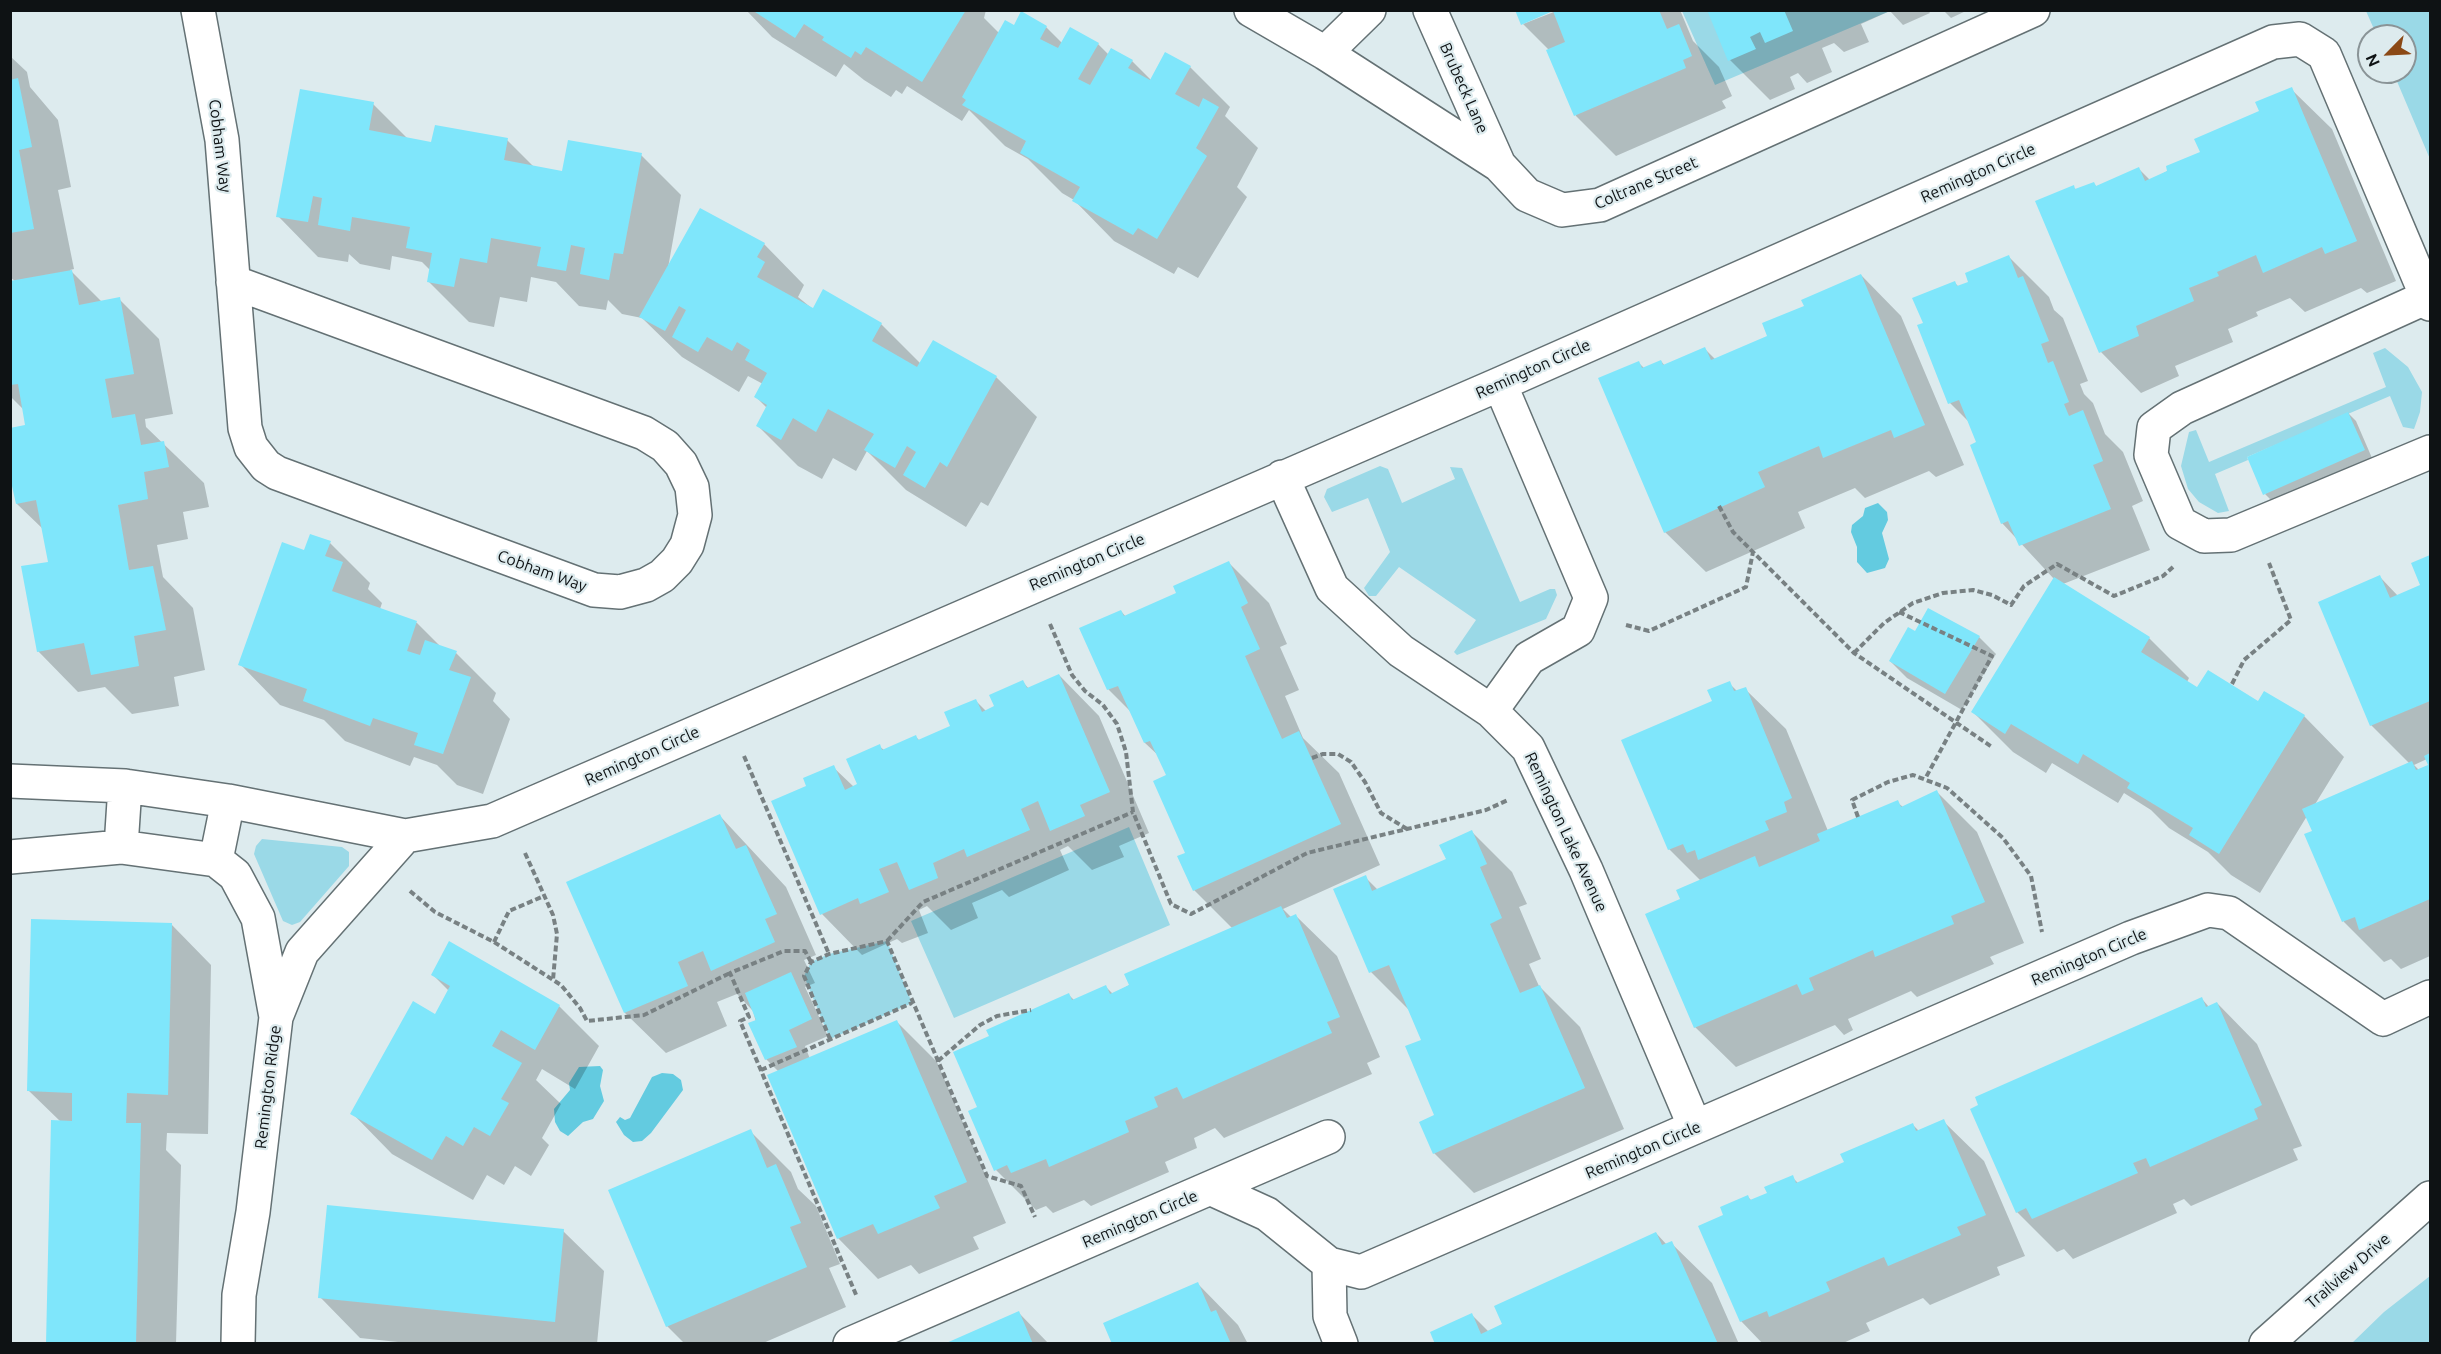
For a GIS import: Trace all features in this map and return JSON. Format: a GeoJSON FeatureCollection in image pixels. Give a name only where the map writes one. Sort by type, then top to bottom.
{"type":"FeatureCollection","features":[{"type":"Feature","properties":{"kind":"street","name":"Cobham Way"},"geometry":{"type":"LineString","coordinates":[[198,10],[222,140],[233,282],[245,428],[251,447],[266,466],[277,473],[594,590],[620,592],[646,585],[662,576],[677,561],[687,545],[695,515],[692,487],[681,464],[665,446],[644,433],[233,282]]}},
{"type":"Feature","properties":{"kind":"street","name":"Coltrane Street"},"geometry":{"type":"LineString","coordinates":[[1251,10],[1325,53],[1498,165],[1527,195],[1562,210],[1600,205],[2033,10]]}},
{"type":"Feature","properties":{"kind":"street"},"geometry":{"type":"LineString","coordinates":[[1325,53],[1370,10]]}},
{"type":"Feature","properties":{"kind":"street","name":"Brubeck Lane"},"geometry":{"type":"LineString","coordinates":[[1430,10],[1498,165]]}},
{"type":"Feature","properties":{"kind":"street","name":"Remington Circle"},"geometry":{"type":"LineString","coordinates":[[405,836],[500,818],[1500,384],[2273,42],[2300,39],[2324,54],[2429,300]]}},
{"type":"Feature","properties":{"kind":"street"},"geometry":{"type":"LineString","coordinates":[[2429,300],[2182,408],[2154,429],[2151,455],[2180,523],[2204,536],[2231,535],[2430,452]]}},
{"type":"Feature","properties":{"kind":"street"},"geometry":{"type":"LineString","coordinates":[[1491,711],[1530,658],[1578,630],[1591,598],[1500,384]]}},
{"type":"Feature","properties":{"kind":"street","name":"Remington Lake Avenue"},"geometry":{"type":"LineString","coordinates":[[1282,477],[1332,588],[1401,651],[1491,711],[1528,748],[1586,870],[1695,1127]]}},
{"type":"Feature","properties":{"kind":"street"},"geometry":{"type":"LineString","coordinates":[[10,781],[125,786],[228,801],[405,836]]}},
{"type":"Feature","properties":{"kind":"street"},"geometry":{"type":"LineString","coordinates":[[121,847],[125,786]]}},
{"type":"Feature","properties":{"kind":"street"},"geometry":{"type":"LineString","coordinates":[[216,860],[228,801]]}},
{"type":"Feature","properties":{"kind":"street","name":"Remington Ridge"},"geometry":{"type":"LineString","coordinates":[[238,1344],[239,1294],[253,1212],[276,1017],[302,952],[405,836]]}},
{"type":"Feature","properties":{"kind":"street"},"geometry":{"type":"LineString","coordinates":[[10,857],[121,847],[216,860],[235,875],[258,918],[276,1017]]}},
{"type":"Feature","properties":{"kind":"street","name":"Remington Circle"},"geometry":{"type":"LineString","coordinates":[[861,1339],[1210,1188],[1267,1214],[1329,1264],[1361,1272],[2131,938],[2208,910],[2229,913],[2383,1018],[2430,997]]}},
{"type":"Feature","properties":{"kind":"street"},"geometry":{"type":"LineString","coordinates":[[1210,1188],[1328,1137]]}},
{"type":"Feature","properties":{"kind":"street","name":"Trailview Drive"},"geometry":{"type":"LineString","coordinates":[[2266,1344],[2430,1198]]}},
{"type":"Feature","properties":{"kind":"street"},"geometry":{"type":"LineString","coordinates":[[1329,1264],[1330,1316],[1341,1344]]}},
{"type":"Feature","properties":{"kind":"path"},"geometry":{"type":"LineString","coordinates":[[1719,506],[1733,532],[1854,653],[1955,724],[1992,747]]}},
{"type":"Feature","properties":{"kind":"path"},"geometry":{"type":"LineString","coordinates":[[2232,684],[2244,660],[2291,620],[2254,526]]}},
{"type":"Feature","properties":{"kind":"path"},"geometry":{"type":"LineString","coordinates":[[1854,653],[1912,603],[1973,590],[1992,595],[2011,605],[2024,586],[2057,564],[2114,596],[2163,576],[2204,536]]}},
{"type":"Feature","properties":{"kind":"path"},"geometry":{"type":"LineString","coordinates":[[1584,614],[1649,631],[1746,587],[1753,552]]}},
{"type":"Feature","properties":{"kind":"path"},"geometry":{"type":"LineString","coordinates":[[1033,585],[1072,675],[1085,691],[1103,705],[1117,724],[1126,752],[1133,812],[1171,904],[1191,914],[1307,853],[1486,810],[1545,784]]}},
{"type":"Feature","properties":{"kind":"path"},"geometry":{"type":"LineString","coordinates":[[1899,612],[1992,656],[1925,779]]}},
{"type":"Feature","properties":{"kind":"path"},"geometry":{"type":"LineString","coordinates":[[728,718],[829,954]]}},
{"type":"Feature","properties":{"kind":"path"},"geometry":{"type":"LineString","coordinates":[[1312,758],[1323,754],[1338,754],[1351,762],[1365,782],[1381,813],[1408,829]]}},
{"type":"Feature","properties":{"kind":"path"},"geometry":{"type":"LineString","coordinates":[[1858,817],[1852,800],[1888,782],[1913,775],[1947,788],[2003,838],[2031,876],[2039,907],[2048,975]]}},
{"type":"Feature","properties":{"kind":"path"},"geometry":{"type":"LineString","coordinates":[[830,1039],[804,976],[811,962],[829,954],[887,941],[923,902],[1133,812]]}},
{"type":"Feature","properties":{"kind":"path"},"geometry":{"type":"LineString","coordinates":[[500,818],[544,896],[557,934],[553,980]]}},
{"type":"Feature","properties":{"kind":"path"},"geometry":{"type":"LineString","coordinates":[[379,865],[435,912],[494,942],[553,980],[580,1008],[587,1021],[644,1015],[730,973],[784,951],[805,951],[811,962]]}},
{"type":"Feature","properties":{"kind":"path"},"geometry":{"type":"LineString","coordinates":[[494,942],[509,911],[544,896]]}},
{"type":"Feature","properties":{"kind":"path"},"geometry":{"type":"LineString","coordinates":[[887,941],[987,1176],[1021,1186],[1053,1257]]}},
{"type":"Feature","properties":{"kind":"path"},"geometry":{"type":"LineString","coordinates":[[730,973],[749,1017],[740,1021],[761,1070],[861,1339]]}},
{"type":"Feature","properties":{"kind":"path"},"geometry":{"type":"LineString","coordinates":[[761,1070],[912,1004]]}},
{"type":"Feature","properties":{"kind":"path"},"geometry":{"type":"LineString","coordinates":[[938,1061],[980,1025],[997,1016],[1031,1010]]}},
{"type":"Feature","properties":{"kind":"shaded area"},"geometry":{"type":"Polygon","coordinates":[[[1682,11],[1890,11],[1715,85],[1682,11]]]}},
{"type":"Feature","properties":{"kind":"shaded area"},"geometry":{"type":"Polygon","coordinates":[[[2366,11],[2430,11],[2430,159],[2398,84],[2417,84],[2417,24],[2372,24],[2366,11]]]}},
{"type":"Feature","properties":{"kind":"shaded area"},"geometry":{"type":"Polygon","coordinates":[[[2385,348],[2408,367],[2422,392],[2420,412],[2414,429],[2403,427],[2390,396],[2247,457],[2248,460],[2215,474],[2229,511],[2218,513],[2199,502],[2188,489],[2181,466],[2189,432],[2196,430],[2209,462],[2386,387],[2373,353],[2385,348]]]}},
{"type":"Feature","properties":{"kind":"shaded area"},"geometry":{"type":"Polygon","coordinates":[[[1380,466],[1388,469],[1402,503],[1455,479],[1450,467],[1462,468],[1520,602],[1555,589],[1557,595],[1546,619],[1457,655],[1454,652],[1476,620],[1399,567],[1376,596],[1369,596],[1364,588],[1390,552],[1368,498],[1332,512],[1324,497],[1327,489],[1380,466]]]}},
{"type":"Feature","properties":{"kind":"shaded area"},"geometry":{"type":"Polygon","coordinates":[[[1878,503],[1887,512],[1888,520],[1882,533],[1889,559],[1885,568],[1867,573],[1857,562],[1857,547],[1851,532],[1852,525],[1863,516],[1865,508],[1878,503]]]}},
{"type":"Feature","properties":{"kind":"shaded area"},"geometry":{"type":"Polygon","coordinates":[[[1129,827],[1170,925],[954,1018],[911,921],[1129,827]]]}},
{"type":"Feature","properties":{"kind":"shaded area"},"geometry":{"type":"Polygon","coordinates":[[[262,839],[342,847],[349,852],[349,866],[300,922],[292,925],[283,921],[254,854],[256,846],[262,839]]]}},
{"type":"Feature","properties":{"kind":"shaded area"},"geometry":{"type":"Polygon","coordinates":[[[887,941],[912,1003],[830,1039],[804,976],[811,962],[829,954],[887,941]]]}},
{"type":"Feature","properties":{"kind":"shaded area"},"geometry":{"type":"Polygon","coordinates":[[[600,1066],[603,1070],[600,1086],[604,1101],[593,1119],[583,1122],[568,1136],[560,1131],[555,1122],[554,1109],[570,1090],[569,1083],[579,1067],[600,1066]]]}},
{"type":"Feature","properties":{"kind":"shaded area"},"geometry":{"type":"Polygon","coordinates":[[[662,1073],[673,1074],[681,1080],[683,1090],[651,1133],[642,1141],[633,1142],[624,1135],[616,1122],[620,1117],[625,1120],[630,1118],[652,1077],[662,1073]]]}},
{"type":"Feature","properties":{"kind":"shaded area"},"geometry":{"type":"Polygon","coordinates":[[[2430,1276],[2430,1343],[2352,1343],[2384,1312],[2430,1276]]]}},
{"type":"Feature","properties":{"kind":"building"},"geometry":{"type":"Polygon","coordinates":[[[752,10],[966,10],[922,82],[866,47],[861,55],[855,51],[851,58],[822,40],[824,37],[804,24],[795,38],[752,10]]]}},
{"type":"Feature","properties":{"kind":"building"},"geometry":{"type":"Polygon","coordinates":[[[1515,10],[1659,10],[1667,29],[1679,24],[1692,56],[1683,60],[1686,68],[1574,116],[1546,50],[1565,42],[1553,11],[1521,25],[1515,10]]]}},
{"type":"Feature","properties":{"kind":"building"},"geometry":{"type":"Polygon","coordinates":[[[1707,10],[1784,10],[1793,31],[1765,43],[1760,32],[1750,37],[1756,49],[1728,61],[1707,10]]]}},
{"type":"Feature","properties":{"kind":"building"},"geometry":{"type":"Polygon","coordinates":[[[1021,11],[1047,26],[1040,39],[1058,48],[1070,27],[1099,43],[1078,79],[1090,85],[1111,48],[1133,60],[1128,68],[1150,80],[1165,52],[1191,66],[1175,94],[1199,107],[1203,98],[1219,107],[1196,148],[1207,156],[1157,239],[1138,228],[1133,235],[1072,201],[1080,187],[1020,153],[1026,141],[962,105],[966,100],[962,97],[1005,20],[1014,25],[1021,11]]]}},
{"type":"Feature","properties":{"kind":"building"},"geometry":{"type":"Polygon","coordinates":[[[18,78],[32,147],[19,150],[34,229],[10,233],[10,80],[18,78]]]}},
{"type":"Feature","properties":{"kind":"building"},"geometry":{"type":"Polygon","coordinates":[[[2292,87],[2357,241],[2325,254],[2322,247],[2263,273],[2256,255],[2217,272],[2219,276],[2189,288],[2194,301],[2136,326],[2139,336],[2099,353],[2035,201],[2074,185],[2075,189],[2094,182],[2096,186],[2139,167],[2145,181],[2167,171],[2166,166],[2200,152],[2194,139],[2259,111],[2255,102],[2292,87]]]}},
{"type":"Feature","properties":{"kind":"building"},"geometry":{"type":"Polygon","coordinates":[[[300,89],[374,102],[369,130],[431,142],[435,125],[508,138],[504,160],[562,171],[568,140],[642,153],[623,254],[614,253],[609,280],[580,274],[585,248],[571,245],[566,271],[537,266],[541,247],[491,238],[487,263],[460,258],[454,287],[427,282],[432,253],[406,248],[410,227],[352,217],[350,231],[318,225],[322,198],[313,196],[308,222],[276,217],[300,89]]]}},
{"type":"Feature","properties":{"kind":"building"},"geometry":{"type":"Polygon","coordinates":[[[700,208],[765,243],[757,257],[765,262],[757,277],[813,308],[823,289],[882,323],[872,341],[917,367],[933,340],[997,376],[947,467],[940,462],[925,488],[903,475],[916,452],[907,446],[895,468],[864,450],[874,434],[828,409],[816,432],[793,418],[781,440],[756,426],[767,405],[754,397],[767,373],[745,360],[750,350],[737,342],[732,351],[707,337],[698,352],[672,337],[686,310],[679,306],[665,331],[639,317],[700,208]]]}},
{"type":"Feature","properties":{"kind":"building"},"geometry":{"type":"Polygon","coordinates":[[[2009,255],[2018,278],[2023,276],[2049,341],[2041,344],[2048,363],[2053,361],[2069,402],[2064,404],[2069,416],[2083,410],[2103,461],[2093,465],[2111,509],[2019,546],[2008,521],[2001,524],[1970,445],[1976,442],[1959,400],[1948,404],[1917,325],[1923,323],[1912,298],[1955,281],[1957,286],[1968,282],[1965,273],[2009,255]]]}},
{"type":"Feature","properties":{"kind":"building"},"geometry":{"type":"Polygon","coordinates":[[[72,270],[79,305],[120,297],[134,374],[105,379],[112,418],[135,414],[141,445],[164,441],[169,467],[144,472],[148,499],[118,505],[129,570],[153,566],[166,630],[134,636],[139,666],[91,675],[84,643],[37,652],[21,566],[48,562],[36,500],[16,504],[10,477],[10,428],[25,425],[18,384],[10,385],[10,281],[72,270]]]}},
{"type":"Feature","properties":{"kind":"building"},"geometry":{"type":"Polygon","coordinates":[[[1861,274],[1925,425],[1894,438],[1891,430],[1823,458],[1819,446],[1758,472],[1765,487],[1664,533],[1598,378],[1639,361],[1642,368],[1661,360],[1663,365],[1705,347],[1711,360],[1767,336],[1762,323],[1804,306],[1801,300],[1861,274]]]}},
{"type":"Feature","properties":{"kind":"building"},"geometry":{"type":"Polygon","coordinates":[[[2348,412],[2365,450],[2263,495],[2247,457],[2348,412]]]}},
{"type":"Feature","properties":{"kind":"building"},"geometry":{"type":"Polygon","coordinates":[[[310,534],[331,541],[325,556],[343,562],[332,591],[417,621],[407,651],[420,655],[425,640],[457,651],[449,670],[471,677],[443,754],[414,745],[418,733],[373,718],[370,726],[303,701],[307,689],[238,665],[282,542],[304,550],[310,534]]]}},
{"type":"Feature","properties":{"kind":"building"},"geometry":{"type":"Polygon","coordinates":[[[2430,555],[2430,701],[2370,726],[2318,602],[2380,575],[2390,598],[2420,585],[2411,563],[2430,555]]]}},
{"type":"Feature","properties":{"kind":"building"},"geometry":{"type":"Polygon","coordinates":[[[1229,561],[1248,603],[1241,607],[1260,649],[1245,656],[1282,739],[1299,731],[1341,824],[1193,891],[1177,856],[1185,853],[1153,781],[1166,775],[1150,741],[1144,743],[1118,686],[1107,690],[1079,628],[1121,610],[1124,616],[1176,593],[1173,586],[1229,561]]]}},
{"type":"Feature","properties":{"kind":"building"},"geometry":{"type":"Polygon","coordinates":[[[2054,577],[2150,637],[2141,652],[2197,687],[2208,670],[2258,701],[2264,691],[2305,715],[2219,854],[2189,835],[2193,828],[2127,788],[2130,783],[2083,754],[2078,764],[2011,724],[2005,734],[1971,712],[2054,577]]]}},
{"type":"Feature","properties":{"kind":"building"},"geometry":{"type":"Polygon","coordinates":[[[1928,608],[1980,636],[1945,694],[1889,661],[1908,627],[1915,631],[1928,608]]]}},
{"type":"Feature","properties":{"kind":"building"},"geometry":{"type":"Polygon","coordinates":[[[1059,674],[1110,792],[1080,805],[1085,816],[1050,831],[1038,801],[1021,809],[1030,830],[967,857],[964,849],[933,863],[938,878],[909,890],[897,862],[879,869],[889,892],[860,904],[858,898],[820,915],[771,801],[806,786],[803,778],[834,765],[845,790],[857,784],[846,759],[880,744],[882,750],[916,735],[918,740],[950,726],[944,712],[976,699],[982,712],[994,706],[989,695],[1023,680],[1027,688],[1059,674]]]}},
{"type":"Feature","properties":{"kind":"building"},"geometry":{"type":"Polygon","coordinates":[[[1730,681],[1734,691],[1746,687],[1792,798],[1784,802],[1787,812],[1765,821],[1769,830],[1698,860],[1695,850],[1687,853],[1683,844],[1668,850],[1621,740],[1712,701],[1707,690],[1730,681]]]}},
{"type":"Feature","properties":{"kind":"building"},"geometry":{"type":"Polygon","coordinates":[[[2430,753],[2430,899],[2359,930],[2355,917],[2342,922],[2304,834],[2312,831],[2302,809],[2412,761],[2416,770],[2428,765],[2424,756],[2430,753]]]}},
{"type":"Feature","properties":{"kind":"building"},"geometry":{"type":"Polygon","coordinates":[[[1937,790],[1985,902],[1951,916],[1954,924],[1875,957],[1873,950],[1809,978],[1814,990],[1802,995],[1797,984],[1694,1028],[1645,914],[1680,899],[1676,890],[1755,856],[1759,867],[1820,841],[1817,834],[1898,800],[1901,807],[1937,790]]]}},
{"type":"Feature","properties":{"kind":"building"},"geometry":{"type":"Polygon","coordinates":[[[720,814],[736,849],[746,845],[777,914],[765,919],[775,942],[711,971],[703,951],[678,962],[688,986],[624,1013],[566,882],[720,814]]]}},
{"type":"Feature","properties":{"kind":"building"},"geometry":{"type":"Polygon","coordinates":[[[1472,830],[1487,864],[1480,867],[1502,918],[1490,924],[1520,993],[1540,985],[1585,1088],[1433,1154],[1419,1122],[1434,1115],[1405,1046],[1421,1040],[1389,965],[1369,973],[1333,889],[1366,875],[1372,891],[1446,859],[1439,845],[1472,830]]]}},
{"type":"Feature","properties":{"kind":"building"},"geometry":{"type":"Polygon","coordinates":[[[1281,906],[1287,918],[1296,914],[1340,1017],[1327,1022],[1332,1033],[1183,1099],[1177,1087],[1154,1097],[1158,1107],[1125,1121],[1129,1132],[1049,1167],[1046,1159],[1011,1173],[1007,1165],[994,1171],[968,1111],[977,1107],[953,1052],[989,1036],[986,1030],[1069,993],[1072,1000],[1106,985],[1110,994],[1129,985],[1124,974],[1281,906]]]}},
{"type":"Feature","properties":{"kind":"building"},"geometry":{"type":"Polygon","coordinates":[[[31,919],[172,923],[168,1095],[127,1093],[126,1123],[141,1123],[136,1344],[46,1344],[51,1120],[72,1121],[72,1093],[27,1091],[31,919]]]}},
{"type":"Feature","properties":{"kind":"building"},"geometry":{"type":"Polygon","coordinates":[[[449,941],[560,1005],[535,1050],[501,1030],[492,1046],[522,1063],[501,1099],[509,1103],[490,1136],[474,1127],[463,1146],[446,1136],[432,1160],[350,1114],[413,1001],[435,1014],[450,986],[431,975],[449,941]]]}},
{"type":"Feature","properties":{"kind":"building"},"geometry":{"type":"Polygon","coordinates":[[[791,972],[812,1019],[789,1030],[797,1047],[765,1060],[748,1023],[756,1020],[745,993],[791,972]]]}},
{"type":"Feature","properties":{"kind":"building"},"geometry":{"type":"Polygon","coordinates":[[[2202,997],[2206,1007],[2217,1002],[2262,1105],[2254,1109],[2258,1119],[2150,1167],[2146,1158],[2133,1163],[2138,1173],[2032,1219],[2026,1208],[2016,1213],[1970,1109],[1978,1105],[1975,1097],[2202,997]]]}},
{"type":"Feature","properties":{"kind":"building"},"geometry":{"type":"Polygon","coordinates":[[[897,1020],[967,1182],[934,1196],[940,1208],[878,1234],[873,1224],[837,1239],[767,1075],[897,1020]]]}},
{"type":"Feature","properties":{"kind":"building"},"geometry":{"type":"Polygon","coordinates":[[[1944,1119],[1986,1215],[1957,1227],[1961,1235],[1888,1266],[1884,1257],[1826,1282],[1830,1291],[1769,1317],[1767,1311],[1740,1322],[1698,1226],[1723,1215],[1720,1207],[1748,1195],[1750,1200],[1767,1193],[1764,1187],[1793,1175],[1796,1183],[1844,1162],[1840,1154],[1913,1123],[1916,1131],[1944,1119]]]}},
{"type":"Feature","properties":{"kind":"building"},"geometry":{"type":"Polygon","coordinates":[[[751,1129],[767,1168],[776,1164],[801,1223],[790,1227],[807,1267],[666,1327],[608,1190],[751,1129]]]}},
{"type":"Feature","properties":{"kind":"building"},"geometry":{"type":"Polygon","coordinates":[[[327,1205],[564,1229],[555,1322],[318,1298],[327,1205]]]}},
{"type":"Feature","properties":{"kind":"building"},"geometry":{"type":"Polygon","coordinates":[[[1656,1232],[1662,1245],[1672,1241],[1718,1344],[1435,1344],[1430,1332],[1472,1313],[1481,1334],[1502,1324],[1494,1306],[1656,1232]]]}},
{"type":"Feature","properties":{"kind":"building"},"geometry":{"type":"Polygon","coordinates":[[[1198,1282],[1211,1312],[1216,1310],[1231,1344],[1112,1344],[1103,1323],[1198,1282]]]}},
{"type":"Feature","properties":{"kind":"building"},"geometry":{"type":"Polygon","coordinates":[[[1019,1311],[1033,1344],[944,1344],[1019,1311]]]}}]}
